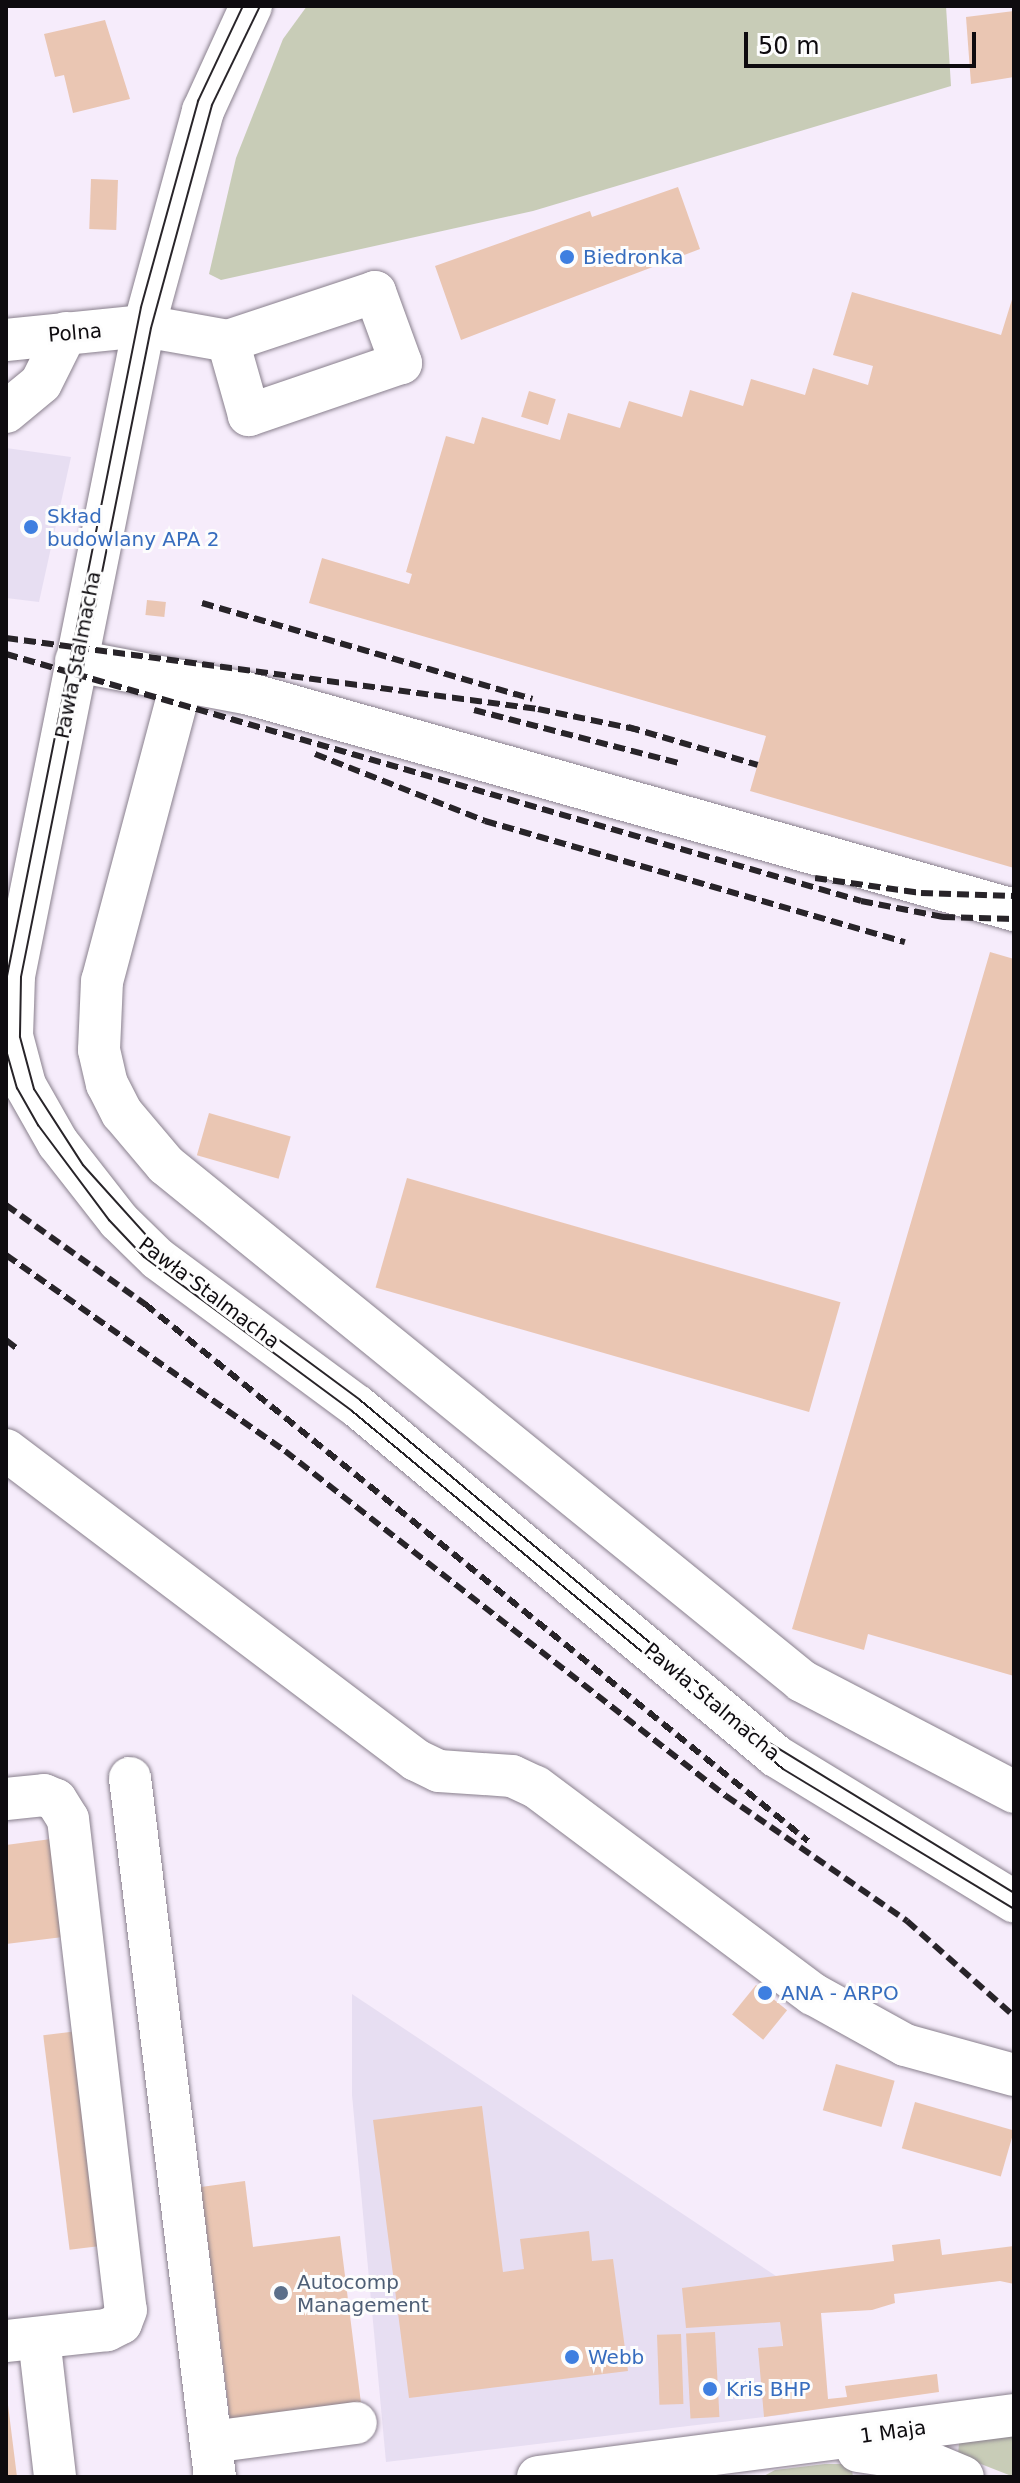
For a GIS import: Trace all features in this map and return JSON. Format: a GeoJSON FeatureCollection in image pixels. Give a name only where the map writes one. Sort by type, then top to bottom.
{"type":"FeatureCollection","features":[{"type":"Feature","properties":{"kind":"street","name":"Pawła Stalmacha"},"geometry":{"type":"LineString","coordinates":[[251,6],[205,102],[144,326],[76,661],[19,885],[9,1036],[23,1080],[48,1128],[114,1215],[150,1252],[357,1406],[776,1756],[1014,1901]]}},
{"type":"Feature","properties":{"kind":"street","name":"Polna"},"geometry":{"type":"LineString","coordinates":[[6,340],[144,326],[228,341]]}},
{"type":"Feature","properties":{"kind":"street"},"geometry":{"type":"LineString","coordinates":[[6,412],[41,383],[66,333]]}},
{"type":"Feature","properties":{"kind":"street"},"geometry":{"type":"LineString","coordinates":[[76,661],[246,693],[1007,904]]}},
{"type":"Feature","properties":{"kind":"street"},"geometry":{"type":"LineString","coordinates":[[182,681],[102,981],[99,1050],[107,1084],[122,1113],[166,1165],[802,1681],[1014,1792]]}},
{"type":"Feature","properties":{"kind":"street"},"geometry":{"type":"LineString","coordinates":[[6,1450],[416,1760],[439,1771],[512,1776],[536,1787],[813,1994],[905,2045],[1014,2075]]}},
{"type":"Feature","properties":{"kind":"street"},"geometry":{"type":"LineString","coordinates":[[130,1778],[213,2460],[356,2423]]}},
{"type":"Feature","properties":{"kind":"street"},"geometry":{"type":"LineString","coordinates":[[6,1799],[44,1795],[56,1800],[68,1819],[126,2310],[121,2323],[107,2330],[23,2339],[55,2477]]}},
{"type":"Feature","properties":{"kind":"street","name":"1 Maja"},"geometry":{"type":"LineString","coordinates":[[538,2477],[772,2449],[1014,2415]]}},
{"type":"Feature","properties":{"kind":"street","name":"1 Maja"},"geometry":{"type":"LineString","coordinates":[[772,2449],[880,2453],[925,2461],[963,2477]]}},
{"type":"Feature","properties":{"kind":"shaded area","name":"Skład budowlany APA 2"},"geometry":{"type":"Polygon","coordinates":[[[6,448],[71,457],[39,602],[6,598],[6,448]]]}},
{"type":"Feature","properties":{"kind":"shaded area"},"geometry":{"type":"Polygon","coordinates":[[[352,1994],[776,2276],[789,2414],[386,2462],[352,2095],[352,1994]]]}},
{"type":"Feature","properties":{"kind":"green space"},"geometry":{"type":"Polygon","coordinates":[[[307,6],[946,6],[951,86],[533,211],[221,280],[209,274],[236,158],[283,39],[307,6]]]}},
{"type":"Feature","properties":{"kind":"green space"},"geometry":{"type":"Polygon","coordinates":[[[1014,2434],[1014,2477],[958,2455],[959,2443],[1014,2434]]]}},
{"type":"Feature","properties":{"kind":"green space"},"geometry":{"type":"Polygon","coordinates":[[[851,2464],[853,2477],[762,2477],[775,2470],[851,2464]]]}},
{"type":"Feature","properties":{"kind":"building"},"geometry":{"type":"Polygon","coordinates":[[[1014,11],[1014,77],[971,84],[966,17],[1014,11]]]}},
{"type":"Feature","properties":{"kind":"building"},"geometry":{"type":"Polygon","coordinates":[[[105,20],[130,99],[73,113],[64,75],[55,77],[44,34],[105,20]]]}},
{"type":"Feature","properties":{"kind":"building"},"geometry":{"type":"Polygon","coordinates":[[[91,179],[118,180],[116,230],[89,229],[91,179]]]}},
{"type":"Feature","properties":{"kind":"building","name":"Biedronka"},"geometry":{"type":"Polygon","coordinates":[[[678,187],[700,249],[461,340],[435,266],[590,211],[592,217],[678,187]]]}},
{"type":"Feature","properties":{"kind":"building"},"geometry":{"type":"Polygon","coordinates":[[[852,292],[1001,335],[1014,293],[1014,868],[750,791],[766,736],[309,603],[322,558],[409,584],[412,574],[406,572],[446,436],[474,444],[482,417],[560,440],[568,413],[620,428],[629,401],[682,417],[690,390],[743,406],[751,379],[805,395],[813,368],[868,385],[873,366],[833,355],[852,292]]]}},
{"type":"Feature","properties":{"kind":"building"},"geometry":{"type":"Polygon","coordinates":[[[529,391],[556,399],[548,425],[521,417],[529,391]]]}},
{"type":"Feature","properties":{"kind":"building"},"geometry":{"type":"Polygon","coordinates":[[[147,600],[166,602],[164,617],[145,615],[147,600]]]}},
{"type":"Feature","properties":{"kind":"building"},"geometry":{"type":"Polygon","coordinates":[[[990,952],[1014,959],[1014,1676],[868,1634],[864,1650],[792,1629],[990,952]]]}},
{"type":"Feature","properties":{"kind":"building"},"geometry":{"type":"Polygon","coordinates":[[[209,1113],[291,1136],[279,1179],[197,1155],[209,1113]]]}},
{"type":"Feature","properties":{"kind":"building"},"geometry":{"type":"Polygon","coordinates":[[[407,1178],[841,1302],[809,1412],[376,1288],[407,1178]]]}},
{"type":"Feature","properties":{"kind":"building"},"geometry":{"type":"Polygon","coordinates":[[[51,1839],[63,1937],[6,1944],[6,1845],[51,1839]]]}},
{"type":"Feature","properties":{"kind":"building"},"geometry":{"type":"Polygon","coordinates":[[[756,1985],[787,2010],[763,2040],[732,2015],[756,1985]]]}},
{"type":"Feature","properties":{"kind":"building"},"geometry":{"type":"Polygon","coordinates":[[[78,2031],[104,2245],[70,2250],[43,2035],[78,2031]]]}},
{"type":"Feature","properties":{"kind":"building"},"geometry":{"type":"Polygon","coordinates":[[[836,2064],[895,2081],[881,2127],[823,2110],[836,2064]]]}},
{"type":"Feature","properties":{"kind":"building"},"geometry":{"type":"Polygon","coordinates":[[[915,2102],[1014,2130],[1001,2177],[902,2148],[915,2102]]]}},
{"type":"Feature","properties":{"kind":"building"},"geometry":{"type":"Polygon","coordinates":[[[482,2106],[503,2272],[524,2269],[520,2239],[589,2231],[592,2261],[613,2259],[628,2371],[409,2398],[373,2120],[482,2106]]]}},
{"type":"Feature","properties":{"kind":"building","name":"Autocomp Management"},"geometry":{"type":"Polygon","coordinates":[[[245,2181],[253,2247],[340,2236],[361,2403],[230,2419],[201,2187],[245,2181]]]}},
{"type":"Feature","properties":{"kind":"building"},"geometry":{"type":"Polygon","coordinates":[[[940,2239],[942,2255],[1014,2246],[1014,2284],[1000,2281],[894,2294],[895,2303],[872,2310],[821,2313],[828,2399],[847,2397],[845,2386],[937,2374],[939,2392],[764,2417],[758,2348],[783,2346],[780,2322],[686,2328],[682,2288],[894,2261],[892,2245],[940,2239]]]}},
{"type":"Feature","properties":{"kind":"building"},"geometry":{"type":"Polygon","coordinates":[[[715,2332],[719,2417],[690,2418],[686,2334],[715,2332]]]}},
{"type":"Feature","properties":{"kind":"building"},"geometry":{"type":"Polygon","coordinates":[[[681,2334],[683,2404],[659,2405],[657,2335],[681,2334]]]}},
{"type":"Feature","properties":{"kind":"building"},"geometry":{"type":"Polygon","coordinates":[[[8,2405],[17,2477],[6,2477],[8,2405]]]}},
{"type":"Feature","properties":{"kind":"tram line"},"geometry":{"type":"LineString","coordinates":[[6,981],[141,307],[198,101],[243,6]]}},
{"type":"Feature","properties":{"kind":"tram line"},"geometry":{"type":"LineString","coordinates":[[260,6],[212,105],[151,328],[21,977],[20,1037],[34,1089],[83,1165],[163,1254],[360,1400],[771,1744],[1014,1893]]}},
{"type":"Feature","properties":{"kind":"tram line"},"geometry":{"type":"LineString","coordinates":[[6,1050],[17,1088],[38,1125],[109,1220],[144,1257],[352,1411],[783,1769],[1014,1909]]}},
{"type":"Feature","properties":{"kind":"railway"},"geometry":{"type":"LineString","coordinates":[[202,603],[532,699]]}},
{"type":"Feature","properties":{"kind":"railway"},"geometry":{"type":"LineString","coordinates":[[6,638],[538,709],[639,730]]}},
{"type":"Feature","properties":{"kind":"railway"},"geometry":{"type":"LineString","coordinates":[[6,654],[861,901],[943,917],[1014,919]]}},
{"type":"Feature","properties":{"kind":"railway"},"geometry":{"type":"LineString","coordinates":[[474,710],[679,763]]}},
{"type":"Feature","properties":{"kind":"railway"},"geometry":{"type":"LineString","coordinates":[[628,727],[758,765]]}},
{"type":"Feature","properties":{"kind":"railway"},"geometry":{"type":"LineString","coordinates":[[315,754],[485,821],[905,942]]}},
{"type":"Feature","properties":{"kind":"railway"},"geometry":{"type":"LineString","coordinates":[[815,878],[921,893],[1014,896]]}},
{"type":"Feature","properties":{"kind":"railway"},"geometry":{"type":"LineString","coordinates":[[6,1205],[145,1304],[808,1841]]}},
{"type":"Feature","properties":{"kind":"railway"},"geometry":{"type":"LineString","coordinates":[[6,1255],[285,1451],[726,1796],[907,1921],[1014,2016]]}},
{"type":"Feature","properties":{"kind":"railway"},"geometry":{"type":"LineString","coordinates":[[6,1340],[19,1350]]}},
{"type":"Feature","properties":{"kind":"place","name":"Biedronka"},"geometry":{"type":"Point","coordinates":[567,257]}},
{"type":"Feature","properties":{"kind":"place","name":"Skład budowlany APA 2"},"geometry":{"type":"Point","coordinates":[31,527]}},
{"type":"Feature","properties":{"kind":"place","name":"ANA - ARPO"},"geometry":{"type":"Point","coordinates":[765,1993]}},
{"type":"Feature","properties":{"kind":"place","name":"Autocomp Management"},"geometry":{"type":"Point","coordinates":[281,2293]}},
{"type":"Feature","properties":{"kind":"place","name":"Webb"},"geometry":{"type":"Point","coordinates":[572,2357]}},
{"type":"Feature","properties":{"kind":"place","name":"Kris BHP"},"geometry":{"type":"Point","coordinates":[710,2389]}}]}
